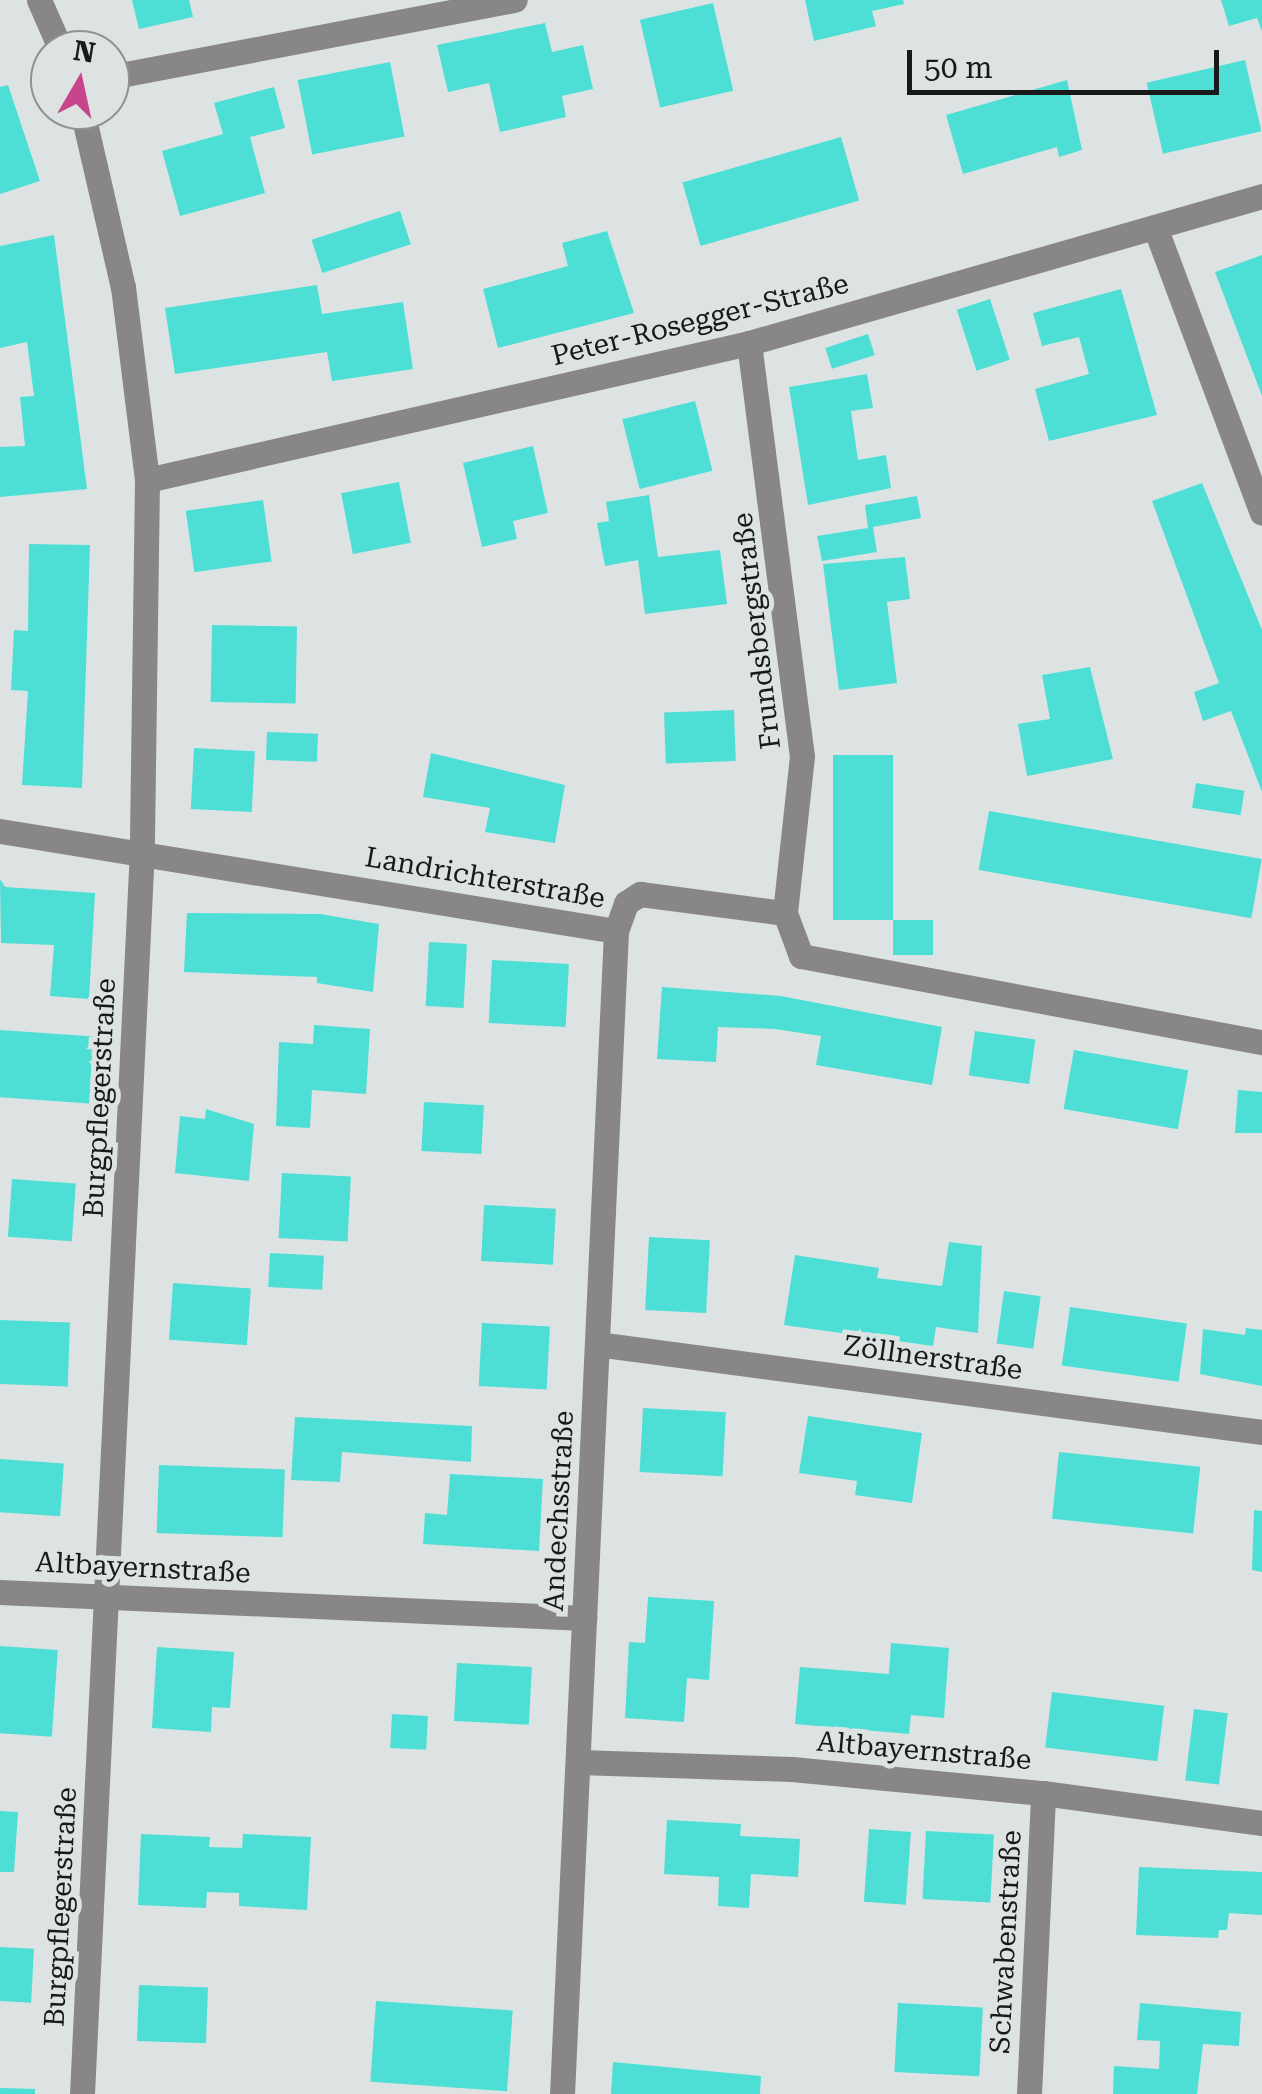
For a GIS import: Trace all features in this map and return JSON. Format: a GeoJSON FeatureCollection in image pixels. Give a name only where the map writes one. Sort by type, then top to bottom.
{"type":"FeatureCollection","features":[{"type":"Feature","properties":{"kind":"street"},"geometry":{"type":"LineString","coordinates":[[39,0],[52,30]]}},
{"type":"Feature","properties":{"kind":"street"},"geometry":{"type":"LineString","coordinates":[[130,73],[515,0]]}},
{"type":"Feature","properties":{"kind":"street","name":"Burgpflegerstraße"},"geometry":{"type":"LineString","coordinates":[[82,2094],[142,849],[147,480],[123,287],[87,130]]}},
{"type":"Feature","properties":{"kind":"street","name":"Peter-Rosegger-Straße"},"geometry":{"type":"LineString","coordinates":[[147,480],[750,343],[1262,196]]}},
{"type":"Feature","properties":{"kind":"street"},"geometry":{"type":"LineString","coordinates":[[1155,227],[1262,513]]}},
{"type":"Feature","properties":{"kind":"street","name":"Frundsbergstraße"},"geometry":{"type":"LineString","coordinates":[[750,343],[802,756],[785,913]]}},
{"type":"Feature","properties":{"kind":"street","name":"Landrichterstraße"},"geometry":{"type":"LineString","coordinates":[[0,830],[142,849],[616,932],[626,903],[640,894],[785,913]]}},
{"type":"Feature","properties":{"kind":"street"},"geometry":{"type":"LineString","coordinates":[[785,913],[801,956],[1262,1042]]}},
{"type":"Feature","properties":{"kind":"street","name":"Andechsstraße"},"geometry":{"type":"LineString","coordinates":[[562,2094],[616,932]]}},
{"type":"Feature","properties":{"kind":"street","name":"Zöllnerstraße"},"geometry":{"type":"LineString","coordinates":[[597,1344],[1262,1432]]}},
{"type":"Feature","properties":{"kind":"street","name":"Altbayernstraße"},"geometry":{"type":"LineString","coordinates":[[0,1592],[584,1618]]}},
{"type":"Feature","properties":{"kind":"street","name":"Altbayernstraße"},"geometry":{"type":"LineString","coordinates":[[579,1762],[792,1769],[1043,1793],[1262,1823]]}},
{"type":"Feature","properties":{"kind":"street","name":"Schwabenstraße"},"geometry":{"type":"LineString","coordinates":[[1030,2094],[1043,1793]]}},
{"type":"Feature","properties":{"kind":"building"},"geometry":{"type":"Polygon","coordinates":[[[132,0],[189,0],[193,17],[139,29],[132,0]]]}},
{"type":"Feature","properties":{"kind":"building"},"geometry":{"type":"Polygon","coordinates":[[[805,0],[903,0],[904,4],[872,11],[876,26],[814,41],[805,0]]]}},
{"type":"Feature","properties":{"kind":"building"},"geometry":{"type":"Polygon","coordinates":[[[1221,0],[1262,0],[1262,31],[1257,18],[1229,26],[1221,0]]]}},
{"type":"Feature","properties":{"kind":"building"},"geometry":{"type":"Polygon","coordinates":[[[713,3],[733,91],[660,108],[640,20],[713,3]]]}},
{"type":"Feature","properties":{"kind":"building"},"geometry":{"type":"Polygon","coordinates":[[[545,23],[552,52],[583,45],[593,89],[562,96],[566,117],[500,132],[489,83],[448,92],[437,45],[545,23]]]}},
{"type":"Feature","properties":{"kind":"building"},"geometry":{"type":"Polygon","coordinates":[[[1245,60],[1261,131],[1163,154],[1147,83],[1245,60]]]}},
{"type":"Feature","properties":{"kind":"building"},"geometry":{"type":"Polygon","coordinates":[[[390,62],[405,137],[312,155],[298,80],[390,62]]]}},
{"type":"Feature","properties":{"kind":"building"},"geometry":{"type":"Polygon","coordinates":[[[1067,80],[1082,150],[1059,157],[1057,147],[963,174],[946,115],[1067,80]]]}},
{"type":"Feature","properties":{"kind":"building"},"geometry":{"type":"Polygon","coordinates":[[[8,85],[40,181],[0,194],[0,87],[8,85]]]}},
{"type":"Feature","properties":{"kind":"building"},"geometry":{"type":"Polygon","coordinates":[[[274,87],[285,128],[250,137],[265,193],[180,216],[162,151],[223,134],[214,103],[274,87]]]}},
{"type":"Feature","properties":{"kind":"building"},"geometry":{"type":"Polygon","coordinates":[[[841,137],[859,200],[701,246],[682,182],[841,137]]]}},
{"type":"Feature","properties":{"kind":"building"},"geometry":{"type":"Polygon","coordinates":[[[400,211],[411,244],[322,273],[312,240],[400,211]]]}},
{"type":"Feature","properties":{"kind":"building"},"geometry":{"type":"Polygon","coordinates":[[[607,231],[634,313],[498,348],[483,289],[568,266],[562,243],[607,231]]]}},
{"type":"Feature","properties":{"kind":"building"},"geometry":{"type":"Polygon","coordinates":[[[54,235],[87,489],[0,497],[0,447],[25,446],[20,397],[34,396],[27,342],[0,348],[0,246],[54,235]]]}},
{"type":"Feature","properties":{"kind":"building"},"geometry":{"type":"Polygon","coordinates":[[[1262,255],[1262,396],[1215,272],[1262,255]]]}},
{"type":"Feature","properties":{"kind":"building"},"geometry":{"type":"Polygon","coordinates":[[[317,285],[322,314],[403,302],[413,369],[332,381],[327,352],[175,374],[165,308],[317,285]]]}},
{"type":"Feature","properties":{"kind":"building"},"geometry":{"type":"Polygon","coordinates":[[[1121,289],[1157,415],[1049,441],[1035,389],[1089,374],[1079,337],[1042,346],[1033,313],[1121,289]]]}},
{"type":"Feature","properties":{"kind":"building"},"geometry":{"type":"Polygon","coordinates":[[[990,299],[1010,360],[976,371],[957,310],[990,299]]]}},
{"type":"Feature","properties":{"kind":"building"},"geometry":{"type":"Polygon","coordinates":[[[868,334],[875,355],[832,369],[825,348],[868,334]]]}},
{"type":"Feature","properties":{"kind":"building"},"geometry":{"type":"Polygon","coordinates":[[[867,374],[873,408],[851,411],[858,460],[886,455],[891,488],[808,505],[789,387],[867,374]]]}},
{"type":"Feature","properties":{"kind":"building"},"geometry":{"type":"Polygon","coordinates":[[[695,401],[712,471],[640,489],[622,419],[695,401]]]}},
{"type":"Feature","properties":{"kind":"building"},"geometry":{"type":"Polygon","coordinates":[[[533,446],[548,513],[513,521],[517,539],[482,547],[463,463],[533,446]]]}},
{"type":"Feature","properties":{"kind":"building"},"geometry":{"type":"Polygon","coordinates":[[[399,482],[411,543],[353,554],[341,493],[399,482]]]}},
{"type":"Feature","properties":{"kind":"building"},"geometry":{"type":"Polygon","coordinates":[[[1202,483],[1262,630],[1262,792],[1231,711],[1203,721],[1194,692],[1219,683],[1152,501],[1202,483]]]}},
{"type":"Feature","properties":{"kind":"building"},"geometry":{"type":"Polygon","coordinates":[[[649,495],[658,557],[720,550],[727,604],[645,614],[638,560],[605,566],[597,523],[609,521],[606,502],[649,495]]]}},
{"type":"Feature","properties":{"kind":"building"},"geometry":{"type":"Polygon","coordinates":[[[917,496],[921,518],[873,527],[877,552],[822,561],[817,536],[868,528],[865,505],[917,496]]]}},
{"type":"Feature","properties":{"kind":"building"},"geometry":{"type":"Polygon","coordinates":[[[263,500],[272,561],[194,572],[186,511],[263,500]]]}},
{"type":"Feature","properties":{"kind":"building"},"geometry":{"type":"Polygon","coordinates":[[[29,544],[90,545],[82,788],[22,785],[28,691],[11,690],[14,630],[28,631],[29,544]]]}},
{"type":"Feature","properties":{"kind":"building"},"geometry":{"type":"Polygon","coordinates":[[[905,557],[910,599],[887,602],[897,683],[839,690],[823,564],[905,557]]]}},
{"type":"Feature","properties":{"kind":"building"},"geometry":{"type":"Polygon","coordinates":[[[212,625],[297,626],[296,703],[211,702],[212,625]]]}},
{"type":"Feature","properties":{"kind":"building"},"geometry":{"type":"Polygon","coordinates":[[[1090,667],[1113,759],[1027,776],[1018,724],[1050,719],[1042,675],[1090,667]]]}},
{"type":"Feature","properties":{"kind":"building"},"geometry":{"type":"Polygon","coordinates":[[[734,710],[736,761],[666,763],[664,712],[734,710]]]}},
{"type":"Feature","properties":{"kind":"building"},"geometry":{"type":"Polygon","coordinates":[[[267,732],[318,734],[317,762],[266,760],[267,732]]]}},
{"type":"Feature","properties":{"kind":"building"},"geometry":{"type":"Polygon","coordinates":[[[194,748],[255,751],[252,812],[191,809],[194,748]]]}},
{"type":"Feature","properties":{"kind":"building"},"geometry":{"type":"Polygon","coordinates":[[[431,753],[565,785],[555,843],[485,832],[490,808],[423,797],[431,753]]]}},
{"type":"Feature","properties":{"kind":"building"},"geometry":{"type":"Polygon","coordinates":[[[833,755],[893,755],[893,920],[833,920],[833,755]]]}},
{"type":"Feature","properties":{"kind":"building"},"geometry":{"type":"Polygon","coordinates":[[[1196,783],[1244,791],[1240,815],[1192,808],[1196,783]]]}},
{"type":"Feature","properties":{"kind":"building"},"geometry":{"type":"Polygon","coordinates":[[[989,811],[1262,859],[1251,918],[979,870],[989,811]]]}},
{"type":"Feature","properties":{"kind":"building"},"geometry":{"type":"Polygon","coordinates":[[[0,879],[5,887],[95,893],[89,999],[50,996],[54,945],[1,943],[0,879]]]}},
{"type":"Feature","properties":{"kind":"building"},"geometry":{"type":"Polygon","coordinates":[[[187,913],[320,914],[379,924],[373,992],[317,983],[317,977],[184,972],[187,913]]]}},
{"type":"Feature","properties":{"kind":"building"},"geometry":{"type":"Polygon","coordinates":[[[893,920],[933,920],[933,955],[893,955],[893,920]]]}},
{"type":"Feature","properties":{"kind":"building"},"geometry":{"type":"Polygon","coordinates":[[[429,942],[467,944],[464,1008],[426,1006],[429,942]]]}},
{"type":"Feature","properties":{"kind":"building"},"geometry":{"type":"Polygon","coordinates":[[[492,960],[569,964],[566,1027],[489,1023],[492,960]]]}},
{"type":"Feature","properties":{"kind":"building"},"geometry":{"type":"Polygon","coordinates":[[[662,987],[781,996],[942,1027],[932,1085],[816,1065],[821,1036],[775,1029],[718,1027],[716,1062],[657,1059],[662,987]]]}},
{"type":"Feature","properties":{"kind":"building"},"geometry":{"type":"Polygon","coordinates":[[[314,1025],[370,1029],[366,1094],[312,1090],[310,1128],[276,1126],[279,1042],[313,1044],[314,1025]]]}},
{"type":"Feature","properties":{"kind":"building"},"geometry":{"type":"Polygon","coordinates":[[[0,1030],[94,1037],[89,1103],[0,1097],[0,1030]]]}},
{"type":"Feature","properties":{"kind":"building"},"geometry":{"type":"Polygon","coordinates":[[[975,1031],[1035,1039],[1029,1084],[969,1076],[975,1031]]]}},
{"type":"Feature","properties":{"kind":"building"},"geometry":{"type":"Polygon","coordinates":[[[1074,1050],[1188,1070],[1178,1129],[1064,1109],[1074,1050]]]}},
{"type":"Feature","properties":{"kind":"building"},"geometry":{"type":"Polygon","coordinates":[[[1238,1090],[1262,1092],[1262,1133],[1235,1133],[1238,1090]]]}},
{"type":"Feature","properties":{"kind":"building"},"geometry":{"type":"Polygon","coordinates":[[[424,1102],[484,1105],[481,1154],[421,1151],[424,1102]]]}},
{"type":"Feature","properties":{"kind":"building"},"geometry":{"type":"Polygon","coordinates":[[[206,1109],[254,1124],[249,1181],[175,1173],[180,1116],[205,1119],[206,1109]]]}},
{"type":"Feature","properties":{"kind":"building"},"geometry":{"type":"Polygon","coordinates":[[[282,1173],[351,1177],[348,1242],[279,1238],[282,1173]]]}},
{"type":"Feature","properties":{"kind":"building"},"geometry":{"type":"Polygon","coordinates":[[[12,1179],[76,1183],[72,1241],[8,1237],[12,1179]]]}},
{"type":"Feature","properties":{"kind":"building"},"geometry":{"type":"Polygon","coordinates":[[[484,1205],[556,1209],[553,1265],[481,1261],[484,1205]]]}},
{"type":"Feature","properties":{"kind":"building"},"geometry":{"type":"Polygon","coordinates":[[[649,1237],[710,1240],[706,1313],[645,1310],[649,1237]]]}},
{"type":"Feature","properties":{"kind":"building"},"geometry":{"type":"Polygon","coordinates":[[[949,1242],[982,1246],[978,1333],[936,1327],[933,1346],[784,1325],[795,1255],[879,1268],[877,1278],[942,1286],[949,1242]]]}},
{"type":"Feature","properties":{"kind":"building"},"geometry":{"type":"Polygon","coordinates":[[[270,1253],[324,1256],[322,1290],[268,1287],[270,1253]]]}},
{"type":"Feature","properties":{"kind":"building"},"geometry":{"type":"Polygon","coordinates":[[[173,1283],[251,1288],[247,1345],[169,1340],[173,1283]]]}},
{"type":"Feature","properties":{"kind":"building"},"geometry":{"type":"Polygon","coordinates":[[[1004,1291],[1041,1296],[1033,1349],[997,1343],[1004,1291]]]}},
{"type":"Feature","properties":{"kind":"building"},"geometry":{"type":"Polygon","coordinates":[[[1070,1307],[1187,1323],[1179,1382],[1062,1365],[1070,1307]]]}},
{"type":"Feature","properties":{"kind":"building"},"geometry":{"type":"Polygon","coordinates":[[[0,1320],[70,1322],[68,1386],[0,1384],[0,1320]]]}},
{"type":"Feature","properties":{"kind":"building"},"geometry":{"type":"Polygon","coordinates":[[[482,1323],[550,1327],[547,1389],[479,1386],[482,1323]]]}},
{"type":"Feature","properties":{"kind":"building"},"geometry":{"type":"Polygon","coordinates":[[[1246,1328],[1262,1330],[1262,1386],[1200,1374],[1203,1329],[1245,1335],[1246,1328]]]}},
{"type":"Feature","properties":{"kind":"building"},"geometry":{"type":"Polygon","coordinates":[[[643,1408],[726,1412],[723,1476],[640,1472],[643,1408]]]}},
{"type":"Feature","properties":{"kind":"building"},"geometry":{"type":"Polygon","coordinates":[[[808,1416],[922,1433],[912,1503],[855,1495],[857,1481],[799,1473],[808,1416]]]}},
{"type":"Feature","properties":{"kind":"building"},"geometry":{"type":"Polygon","coordinates":[[[295,1417],[472,1426],[471,1462],[342,1452],[340,1482],[291,1480],[295,1417]]]}},
{"type":"Feature","properties":{"kind":"building"},"geometry":{"type":"Polygon","coordinates":[[[1059,1452],[1200,1467],[1193,1533],[1052,1519],[1059,1452]]]}},
{"type":"Feature","properties":{"kind":"building"},"geometry":{"type":"Polygon","coordinates":[[[0,1459],[64,1463],[60,1516],[0,1512],[0,1459]]]}},
{"type":"Feature","properties":{"kind":"building"},"geometry":{"type":"Polygon","coordinates":[[[159,1465],[285,1469],[283,1537],[157,1533],[159,1465]]]}},
{"type":"Feature","properties":{"kind":"building"},"geometry":{"type":"Polygon","coordinates":[[[450,1474],[543,1479],[539,1551],[423,1544],[425,1513],[447,1515],[450,1474]]]}},
{"type":"Feature","properties":{"kind":"building"},"geometry":{"type":"Polygon","coordinates":[[[1254,1510],[1262,1511],[1262,1572],[1252,1570],[1254,1510]]]}},
{"type":"Feature","properties":{"kind":"building"},"geometry":{"type":"Polygon","coordinates":[[[648,1597],[714,1601],[709,1680],[687,1678],[684,1722],[625,1718],[629,1642],[645,1643],[648,1597]]]}},
{"type":"Feature","properties":{"kind":"building"},"geometry":{"type":"Polygon","coordinates":[[[891,1643],[949,1648],[944,1718],[911,1715],[909,1734],[795,1724],[800,1667],[889,1674],[891,1643]]]}},
{"type":"Feature","properties":{"kind":"building"},"geometry":{"type":"Polygon","coordinates":[[[0,1646],[58,1650],[52,1737],[0,1733],[0,1646]]]}},
{"type":"Feature","properties":{"kind":"building"},"geometry":{"type":"Polygon","coordinates":[[[157,1647],[234,1652],[230,1708],[212,1707],[211,1732],[152,1728],[157,1647]]]}},
{"type":"Feature","properties":{"kind":"building"},"geometry":{"type":"Polygon","coordinates":[[[457,1663],[532,1667],[529,1725],[454,1721],[457,1663]]]}},
{"type":"Feature","properties":{"kind":"building"},"geometry":{"type":"Polygon","coordinates":[[[1052,1692],[1164,1706],[1157,1761],[1045,1748],[1052,1692]]]}},
{"type":"Feature","properties":{"kind":"building"},"geometry":{"type":"Polygon","coordinates":[[[1194,1709],[1228,1713],[1219,1785],[1185,1780],[1194,1709]]]}},
{"type":"Feature","properties":{"kind":"building"},"geometry":{"type":"Polygon","coordinates":[[[392,1714],[428,1716],[426,1750],[390,1748],[392,1714]]]}},
{"type":"Feature","properties":{"kind":"building"},"geometry":{"type":"Polygon","coordinates":[[[0,1811],[18,1812],[14,1872],[0,1872],[0,1811]]]}},
{"type":"Feature","properties":{"kind":"building"},"geometry":{"type":"Polygon","coordinates":[[[667,1820],[741,1824],[740,1836],[800,1839],[798,1877],[751,1874],[749,1908],[718,1906],[719,1877],[664,1874],[667,1820]]]}},
{"type":"Feature","properties":{"kind":"building"},"geometry":{"type":"Polygon","coordinates":[[[869,1829],[911,1832],[906,1905],[864,1902],[869,1829]]]}},
{"type":"Feature","properties":{"kind":"building"},"geometry":{"type":"Polygon","coordinates":[[[926,1831],[994,1835],[990,1902],[922,1899],[926,1831]]]}},
{"type":"Feature","properties":{"kind":"building"},"geometry":{"type":"Polygon","coordinates":[[[141,1834],[210,1837],[209,1847],[242,1848],[243,1834],[311,1837],[307,1910],[239,1906],[239,1893],[207,1892],[206,1908],[138,1905],[141,1834]]]}},
{"type":"Feature","properties":{"kind":"building"},"geometry":{"type":"Polygon","coordinates":[[[1139,1867],[1262,1872],[1262,1915],[1229,1913],[1227,1930],[1219,1930],[1218,1938],[1136,1935],[1139,1867]]]}},
{"type":"Feature","properties":{"kind":"building"},"geometry":{"type":"Polygon","coordinates":[[[0,1947],[34,1949],[31,2003],[0,2001],[0,1947]]]}},
{"type":"Feature","properties":{"kind":"building"},"geometry":{"type":"Polygon","coordinates":[[[139,1985],[208,1987],[206,2043],[137,2041],[139,1985]]]}},
{"type":"Feature","properties":{"kind":"building"},"geometry":{"type":"Polygon","coordinates":[[[376,2001],[513,2011],[507,2091],[370,2082],[376,2001]]]}},
{"type":"Feature","properties":{"kind":"building"},"geometry":{"type":"Polygon","coordinates":[[[898,2003],[983,2007],[979,2076],[894,2072],[898,2003]]]}},
{"type":"Feature","properties":{"kind":"building"},"geometry":{"type":"Polygon","coordinates":[[[1140,2003],[1241,2012],[1239,2046],[1203,2044],[1197,2094],[1113,2094],[1114,2066],[1159,2069],[1160,2041],[1137,2040],[1140,2003]]]}},
{"type":"Feature","properties":{"kind":"building"},"geometry":{"type":"Polygon","coordinates":[[[613,2062],[761,2076],[760,2094],[611,2094],[613,2062]]]}},
{"type":"Feature","properties":{"kind":"building"},"geometry":{"type":"Polygon","coordinates":[[[0,2088],[35,2089],[35,2094],[0,2094],[0,2088]]]}}]}
